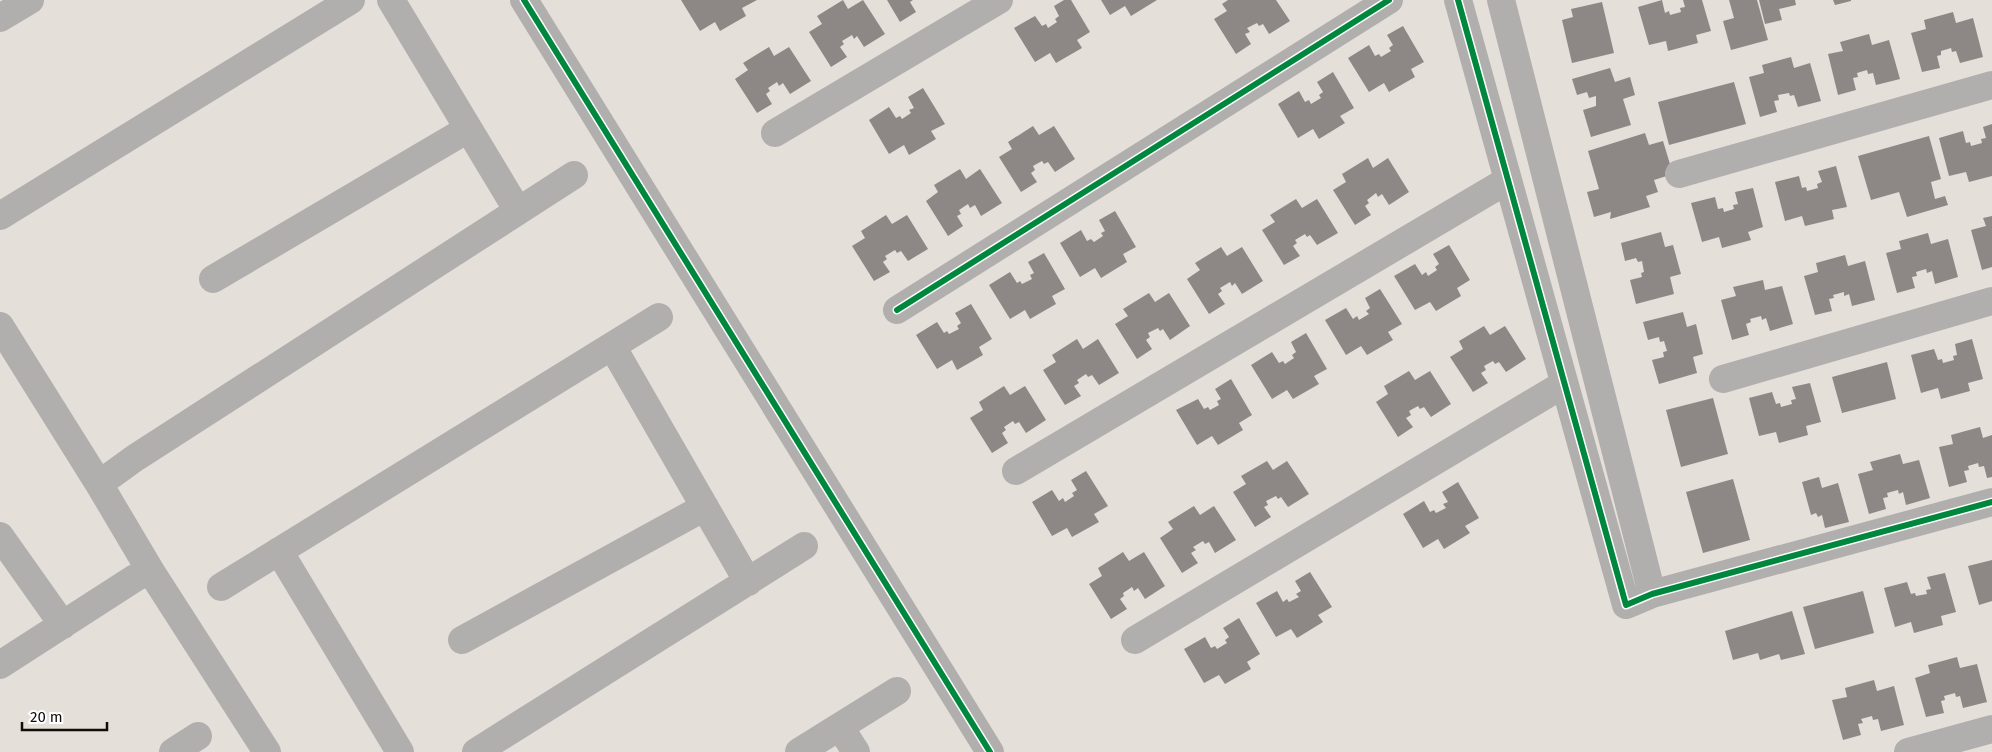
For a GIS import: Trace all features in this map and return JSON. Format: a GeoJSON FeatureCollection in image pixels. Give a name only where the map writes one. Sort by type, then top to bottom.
{"type":"FeatureCollection","features":[{"type":"Feature","properties":{"kind":"street"},"geometry":{"type":"LineString","coordinates":[[0,18],[30,0]]}},
{"type":"Feature","properties":{"kind":"street"},"geometry":{"type":"LineString","coordinates":[[0,216],[351,0]]}},
{"type":"Feature","properties":{"kind":"street"},"geometry":{"type":"LineString","coordinates":[[390,0],[518,211]]}},
{"type":"Feature","properties":{"kind":"street"},"geometry":{"type":"LineString","coordinates":[[524,0],[990,752]]}},
{"type":"Feature","properties":{"kind":"street"},"geometry":{"type":"LineString","coordinates":[[775,133],[1000,0]]}},
{"type":"Feature","properties":{"kind":"street"},"geometry":{"type":"LineString","coordinates":[[897,310],[1388,0]]}},
{"type":"Feature","properties":{"kind":"street"},"geometry":{"type":"LineString","coordinates":[[1652,594],[1502,6],[1461,12],[1626,605],[1652,594],[1992,502]]}},
{"type":"Feature","properties":{"kind":"street"},"geometry":{"type":"LineString","coordinates":[[1679,174],[1992,85]]}},
{"type":"Feature","properties":{"kind":"street"},"geometry":{"type":"LineString","coordinates":[[213,278],[468,129]]}},
{"type":"Feature","properties":{"kind":"street"},"geometry":{"type":"LineString","coordinates":[[99,484],[574,175]]}},
{"type":"Feature","properties":{"kind":"street"},"geometry":{"type":"LineString","coordinates":[[1016,470],[1508,180]]}},
{"type":"Feature","properties":{"kind":"street"},"geometry":{"type":"LineString","coordinates":[[1723,379],[1992,301]]}},
{"type":"Feature","properties":{"kind":"street"},"geometry":{"type":"LineString","coordinates":[[221,587],[659,317]]}},
{"type":"Feature","properties":{"kind":"street"},"geometry":{"type":"LineString","coordinates":[[0,326],[99,484],[150,570],[267,752]]}},
{"type":"Feature","properties":{"kind":"street"},"geometry":{"type":"LineString","coordinates":[[612,346],[748,582]]}},
{"type":"Feature","properties":{"kind":"street"},"geometry":{"type":"LineString","coordinates":[[1135,640],[1564,384]]}},
{"type":"Feature","properties":{"kind":"street"},"geometry":{"type":"LineString","coordinates":[[462,640],[705,507]]}},
{"type":"Feature","properties":{"kind":"street"},"geometry":{"type":"LineString","coordinates":[[1,540],[63,625]]}},
{"type":"Feature","properties":{"kind":"street"},"geometry":{"type":"LineString","coordinates":[[476,752],[804,546]]}},
{"type":"Feature","properties":{"kind":"street"},"geometry":{"type":"LineString","coordinates":[[279,551],[400,752]]}},
{"type":"Feature","properties":{"kind":"street"},"geometry":{"type":"LineString","coordinates":[[0,665],[150,570]]}},
{"type":"Feature","properties":{"kind":"street"},"geometry":{"type":"LineString","coordinates":[[799,752],[897,691]]}},
{"type":"Feature","properties":{"kind":"street"},"geometry":{"type":"LineString","coordinates":[[840,727],[856,752]]}},
{"type":"Feature","properties":{"kind":"street"},"geometry":{"type":"LineString","coordinates":[[1908,752],[1992,730]]}},
{"type":"Feature","properties":{"kind":"street"},"geometry":{"type":"LineString","coordinates":[[173,752],[198,736]]}},
{"type":"Feature","properties":{"kind":"building"},"geometry":{"type":"Polygon","coordinates":[[[681,0],[757,0],[742,8],[746,16],[720,31],[715,22],[700,31],[681,0]]]}},
{"type":"Feature","properties":{"kind":"building"},"geometry":{"type":"Polygon","coordinates":[[[843,0],[848,9],[863,0],[885,34],[864,47],[857,36],[854,39],[852,35],[842,41],[844,44],[840,47],[847,57],[831,67],[809,32],[822,24],[817,16],[843,0]]]}},
{"type":"Feature","properties":{"kind":"building"},"geometry":{"type":"Polygon","coordinates":[[[887,0],[913,0],[910,2],[916,12],[900,22],[887,0]]]}},
{"type":"Feature","properties":{"kind":"building"},"geometry":{"type":"Polygon","coordinates":[[[1064,0],[1071,0],[1090,32],[1077,40],[1082,48],[1056,63],[1050,53],[1035,62],[1014,28],[1035,16],[1042,26],[1046,24],[1048,28],[1057,22],[1055,19],[1059,16],[1054,6],[1064,0]]]}},
{"type":"Feature","properties":{"kind":"building"},"geometry":{"type":"Polygon","coordinates":[[[1101,0],[1157,0],[1131,16],[1125,6],[1110,15],[1101,0]]]}},
{"type":"Feature","properties":{"kind":"building"},"geometry":{"type":"Polygon","coordinates":[[[1228,0],[1276,0],[1290,21],[1269,34],[1263,24],[1259,26],[1257,23],[1247,28],[1250,32],[1245,34],[1251,44],[1236,54],[1214,19],[1227,11],[1222,4],[1228,0]]]}},
{"type":"Feature","properties":{"kind":"building"},"geometry":{"type":"Polygon","coordinates":[[[1662,0],[1665,13],[1669,11],[1670,15],[1681,12],[1680,8],[1685,7],[1683,0],[1702,0],[1711,31],[1696,35],[1698,43],[1668,51],[1666,41],[1649,45],[1638,7],[1662,0]]]}},
{"type":"Feature","properties":{"kind":"building"},"geometry":{"type":"Polygon","coordinates":[[[1729,0],[1757,0],[1768,40],[1731,50],[1723,21],[1734,18],[1729,0]]]}},
{"type":"Feature","properties":{"kind":"building"},"geometry":{"type":"Polygon","coordinates":[[[1759,0],[1795,0],[1796,5],[1779,9],[1782,20],[1765,24],[1759,0]]]}},
{"type":"Feature","properties":{"kind":"building"},"geometry":{"type":"Polygon","coordinates":[[[1833,0],[1851,0],[1851,1],[1835,5],[1833,0]]]}},
{"type":"Feature","properties":{"kind":"building"},"geometry":{"type":"Polygon","coordinates":[[[1602,2],[1614,53],[1572,63],[1562,20],[1573,17],[1571,9],[1602,2]]]}},
{"type":"Feature","properties":{"kind":"building"},"geometry":{"type":"Polygon","coordinates":[[[1953,12],[1956,23],[1973,18],[1983,57],[1960,63],[1956,51],[1952,52],[1951,48],[1941,51],[1941,55],[1937,56],[1940,68],[1922,72],[1911,33],[1926,29],[1924,20],[1953,12]]]}},
{"type":"Feature","properties":{"kind":"building"},"geometry":{"type":"Polygon","coordinates":[[[1403,26],[1424,62],[1411,69],[1415,77],[1389,92],[1384,83],[1369,92],[1348,58],[1369,45],[1375,56],[1379,54],[1381,57],[1391,51],[1389,48],[1393,45],[1387,35],[1403,26]]]}},
{"type":"Feature","properties":{"kind":"building"},"geometry":{"type":"Polygon","coordinates":[[[1869,34],[1872,45],[1889,40],[1900,79],[1876,85],[1873,73],[1868,74],[1867,70],[1857,73],[1858,77],[1853,78],[1856,90],[1838,95],[1828,54],[1843,51],[1840,42],[1869,34]]]}},
{"type":"Feature","properties":{"kind":"building"},"geometry":{"type":"Polygon","coordinates":[[[769,47],[774,56],[789,47],[811,81],[790,94],[783,83],[779,86],[777,82],[768,88],[770,91],[766,94],[772,104],[757,113],[735,79],[748,70],[743,63],[769,47]]]}},
{"type":"Feature","properties":{"kind":"building"},"geometry":{"type":"Polygon","coordinates":[[[1791,57],[1794,68],[1810,63],[1821,101],[1798,107],[1794,95],[1790,96],[1789,93],[1778,95],[1779,100],[1774,101],[1777,112],[1760,117],[1749,77],[1764,73],[1762,65],[1791,57]]]}},
{"type":"Feature","properties":{"kind":"building"},"geometry":{"type":"Polygon","coordinates":[[[1610,68],[1615,82],[1630,77],[1635,95],[1623,99],[1631,125],[1591,137],[1583,110],[1596,106],[1596,96],[1589,98],[1587,92],[1577,95],[1572,79],[1610,68]]]}},
{"type":"Feature","properties":{"kind":"building"},"geometry":{"type":"Polygon","coordinates":[[[1333,72],[1354,108],[1340,116],[1345,123],[1319,139],[1313,129],[1298,138],[1278,104],[1299,91],[1305,102],[1309,100],[1311,104],[1321,98],[1319,95],[1323,92],[1317,82],[1333,72]]]}},
{"type":"Feature","properties":{"kind":"building"},"geometry":{"type":"Polygon","coordinates":[[[1734,82],[1746,124],[1669,145],[1658,102],[1734,82]]]}},
{"type":"Feature","properties":{"kind":"building"},"geometry":{"type":"Polygon","coordinates":[[[923,88],[945,124],[931,131],[936,139],[909,155],[904,145],[889,154],[869,120],[889,107],[896,118],[900,116],[902,119],[911,113],[909,110],[914,108],[908,97],[923,88]]]}},
{"type":"Feature","properties":{"kind":"building"},"geometry":{"type":"Polygon","coordinates":[[[1992,124],[1992,176],[1969,182],[1966,172],[1949,176],[1939,138],[1963,131],[1966,143],[1970,142],[1971,146],[1982,143],[1981,139],[1986,138],[1983,127],[1992,124]]]}},
{"type":"Feature","properties":{"kind":"building"},"geometry":{"type":"Polygon","coordinates":[[[1033,126],[1039,135],[1054,126],[1075,159],[1055,172],[1048,162],[1044,164],[1042,161],[1033,166],[1035,170],[1031,173],[1037,182],[1021,192],[999,157],[1012,149],[1008,142],[1033,126]]]}},
{"type":"Feature","properties":{"kind":"building"},"geometry":{"type":"Polygon","coordinates":[[[1645,133],[1649,145],[1663,141],[1673,174],[1654,180],[1658,192],[1646,196],[1650,207],[1610,219],[1611,212],[1594,217],[1587,192],[1599,189],[1588,151],[1645,133]]]}},
{"type":"Feature","properties":{"kind":"building"},"geometry":{"type":"Polygon","coordinates":[[[1929,136],[1941,179],[1931,182],[1935,199],[1945,196],[1948,205],[1907,217],[1899,192],[1871,200],[1858,156],[1929,136]]]}},
{"type":"Feature","properties":{"kind":"building"},"geometry":{"type":"Polygon","coordinates":[[[1368,158],[1373,168],[1388,158],[1409,192],[1389,205],[1382,194],[1378,197],[1376,193],[1367,200],[1369,203],[1365,206],[1371,215],[1355,225],[1333,190],[1346,182],[1342,174],[1368,158]]]}},
{"type":"Feature","properties":{"kind":"building"},"geometry":{"type":"Polygon","coordinates":[[[1836,166],[1847,207],[1832,210],[1834,219],[1805,226],[1802,216],[1785,221],[1775,182],[1799,176],[1802,188],[1806,187],[1807,191],[1818,188],[1817,184],[1822,182],[1818,171],[1836,166]]]}},
{"type":"Feature","properties":{"kind":"building"},"geometry":{"type":"Polygon","coordinates":[[[960,169],[966,179],[980,169],[1002,203],[981,216],[975,205],[970,208],[968,204],[959,210],[961,214],[957,216],[963,226],[948,236],[926,201],[938,192],[934,185],[960,169]]]}},
{"type":"Feature","properties":{"kind":"building"},"geometry":{"type":"Polygon","coordinates":[[[1753,188],[1763,227],[1748,232],[1751,240],[1722,248],[1719,237],[1702,242],[1691,203],[1715,197],[1718,209],[1723,208],[1724,212],[1734,209],[1733,205],[1738,204],[1735,192],[1753,188]]]}},
{"type":"Feature","properties":{"kind":"building"},"geometry":{"type":"Polygon","coordinates":[[[1296,199],[1302,208],[1317,199],[1338,233],[1317,245],[1310,235],[1307,237],[1305,234],[1295,240],[1297,243],[1293,246],[1300,256],[1284,265],[1262,230],[1275,222],[1270,215],[1296,199]]]}},
{"type":"Feature","properties":{"kind":"building"},"geometry":{"type":"Polygon","coordinates":[[[1115,211],[1136,247],[1123,254],[1127,262],[1101,278],[1095,268],[1080,277],[1060,243],[1081,230],[1087,241],[1091,239],[1094,242],[1103,236],[1101,233],[1105,231],[1099,220],[1115,211]]]}},
{"type":"Feature","properties":{"kind":"building"},"geometry":{"type":"Polygon","coordinates":[[[886,215],[892,224],[907,215],[928,249],[908,261],[901,251],[897,253],[895,250],[885,256],[887,259],[883,262],[890,272],[874,281],[852,246],[865,238],[861,231],[886,215]]]}},
{"type":"Feature","properties":{"kind":"building"},"geometry":{"type":"Polygon","coordinates":[[[1992,216],[1992,267],[1982,270],[1971,230],[1986,226],[1983,218],[1992,216]]]}},
{"type":"Feature","properties":{"kind":"building"},"geometry":{"type":"Polygon","coordinates":[[[1661,232],[1665,247],[1673,245],[1681,274],[1670,277],[1674,294],[1636,304],[1630,280],[1642,277],[1641,273],[1644,272],[1642,261],[1638,262],[1636,258],[1625,261],[1621,243],[1661,232]]]}},
{"type":"Feature","properties":{"kind":"building"},"geometry":{"type":"Polygon","coordinates":[[[1928,233],[1931,244],[1948,239],[1958,277],[1935,284],[1932,271],[1927,273],[1926,269],[1916,272],[1917,276],[1912,277],[1915,288],[1897,293],[1886,253],[1901,249],[1899,241],[1928,233]]]}},
{"type":"Feature","properties":{"kind":"building"},"geometry":{"type":"Polygon","coordinates":[[[1449,245],[1470,280],[1457,288],[1461,296],[1436,311],[1430,302],[1415,310],[1394,276],[1415,264],[1422,275],[1426,272],[1428,276],[1437,270],[1435,267],[1439,264],[1433,254],[1449,245]]]}},
{"type":"Feature","properties":{"kind":"building"},"geometry":{"type":"Polygon","coordinates":[[[1221,247],[1227,256],[1242,247],[1263,281],[1242,294],[1235,283],[1232,286],[1230,282],[1220,288],[1222,291],[1218,294],[1225,304],[1209,314],[1187,279],[1200,270],[1195,263],[1221,247]]]}},
{"type":"Feature","properties":{"kind":"building"},"geometry":{"type":"Polygon","coordinates":[[[1044,253],[1065,289],[1052,296],[1056,304],[1030,319],[1025,310],[1010,319],[989,285],[1010,272],[1017,283],[1020,281],[1022,284],[1032,279],[1030,275],[1034,273],[1028,262],[1044,253]]]}},
{"type":"Feature","properties":{"kind":"building"},"geometry":{"type":"Polygon","coordinates":[[[1845,255],[1848,266],[1865,261],[1875,300],[1852,306],[1849,294],[1844,296],[1844,292],[1833,295],[1834,298],[1829,299],[1832,311],[1815,315],[1804,276],[1818,272],[1816,263],[1845,255]]]}},
{"type":"Feature","properties":{"kind":"building"},"geometry":{"type":"Polygon","coordinates":[[[1763,280],[1765,290],[1782,286],[1793,324],[1770,331],[1766,318],[1762,320],[1761,316],[1750,319],[1751,322],[1746,324],[1749,335],[1732,340],[1721,300],[1736,296],[1733,287],[1763,280]]]}},
{"type":"Feature","properties":{"kind":"building"},"geometry":{"type":"Polygon","coordinates":[[[1380,289],[1402,324],[1388,332],[1393,340],[1367,355],[1361,346],[1346,355],[1325,320],[1346,308],[1353,319],[1357,316],[1359,320],[1369,314],[1366,311],[1370,308],[1365,298],[1380,289]]]}},
{"type":"Feature","properties":{"kind":"building"},"geometry":{"type":"Polygon","coordinates":[[[1149,293],[1155,302],[1169,293],[1190,326],[1170,340],[1163,329],[1160,331],[1158,328],[1148,333],[1150,337],[1146,340],[1152,349],[1137,359],[1115,324],[1128,316],[1123,309],[1149,293]]]}},
{"type":"Feature","properties":{"kind":"building"},"geometry":{"type":"Polygon","coordinates":[[[971,304],[992,339],[979,347],[983,355],[957,370],[952,360],[937,369],[916,335],[937,322],[944,333],[947,331],[949,334],[959,329],[957,326],[961,323],[955,313],[971,304]]]}},
{"type":"Feature","properties":{"kind":"building"},"geometry":{"type":"Polygon","coordinates":[[[1683,312],[1687,327],[1696,324],[1703,354],[1693,357],[1697,373],[1659,384],[1652,360],[1664,357],[1663,352],[1667,351],[1664,341],[1660,342],[1659,337],[1648,340],[1643,322],[1683,312]]]}},
{"type":"Feature","properties":{"kind":"building"},"geometry":{"type":"Polygon","coordinates":[[[1484,326],[1490,335],[1505,326],[1526,359],[1506,372],[1499,362],[1495,364],[1493,361],[1484,366],[1486,370],[1481,373],[1488,383],[1473,392],[1450,357],[1463,349],[1459,341],[1484,326]]]}},
{"type":"Feature","properties":{"kind":"building"},"geometry":{"type":"Polygon","coordinates":[[[1306,333],[1327,369],[1314,376],[1319,384],[1293,399],[1287,390],[1272,399],[1251,365],[1272,352],[1279,363],[1283,361],[1285,364],[1294,358],[1292,355],[1296,352],[1291,342],[1306,333]]]}},
{"type":"Feature","properties":{"kind":"building"},"geometry":{"type":"Polygon","coordinates":[[[1077,339],[1083,349],[1098,339],[1119,373],[1099,385],[1092,375],[1088,377],[1086,374],[1077,380],[1079,383],[1074,386],[1081,396],[1065,405],[1043,370],[1056,362],[1052,355],[1077,339]]]}},
{"type":"Feature","properties":{"kind":"building"},"geometry":{"type":"Polygon","coordinates":[[[1972,339],[1983,379],[1968,383],[1970,391],[1941,399],[1938,388],[1921,393],[1911,355],[1934,349],[1938,360],[1942,359],[1943,363],[1954,360],[1953,356],[1957,355],[1955,344],[1972,339]]]}},
{"type":"Feature","properties":{"kind":"building"},"geometry":{"type":"Polygon","coordinates":[[[1887,362],[1896,399],[1842,413],[1832,377],[1887,362]]]}},
{"type":"Feature","properties":{"kind":"building"},"geometry":{"type":"Polygon","coordinates":[[[1409,371],[1415,380],[1430,371],[1451,404],[1431,417],[1424,407],[1420,409],[1418,406],[1409,411],[1411,415],[1406,418],[1413,427],[1398,437],[1376,402],[1388,394],[1384,386],[1409,371]]]}},
{"type":"Feature","properties":{"kind":"building"},"geometry":{"type":"Polygon","coordinates":[[[1231,379],[1252,415],[1239,423],[1243,430],[1218,445],[1212,436],[1197,445],[1176,410],[1198,399],[1204,409],[1208,407],[1210,410],[1219,405],[1217,401],[1221,399],[1215,389],[1231,379]]]}},
{"type":"Feature","properties":{"kind":"building"},"geometry":{"type":"Polygon","coordinates":[[[1810,383],[1821,422],[1806,426],[1808,435],[1779,443],[1776,432],[1759,436],[1749,398],[1772,392],[1776,404],[1780,403],[1781,407],[1792,404],[1791,400],[1796,399],[1792,387],[1810,383]]]}},
{"type":"Feature","properties":{"kind":"building"},"geometry":{"type":"Polygon","coordinates":[[[1004,386],[1010,395],[1025,386],[1046,420],[1026,433],[1019,422],[1015,424],[1013,421],[1004,427],[1006,430],[1002,433],[1008,443],[992,453],[970,418],[983,410],[979,402],[1004,386]]]}},
{"type":"Feature","properties":{"kind":"building"},"geometry":{"type":"Polygon","coordinates":[[[1713,398],[1728,454],[1681,467],[1666,410],[1713,398]]]}},
{"type":"Feature","properties":{"kind":"building"},"geometry":{"type":"Polygon","coordinates":[[[1980,427],[1983,438],[1992,435],[1992,477],[1987,478],[1984,466],[1979,467],[1978,463],[1968,466],[1969,470],[1964,471],[1967,482],[1949,487],[1939,447],[1953,444],[1951,435],[1980,427]]]}},
{"type":"Feature","properties":{"kind":"building"},"geometry":{"type":"Polygon","coordinates":[[[1900,454],[1903,464],[1919,460],[1930,498],[1906,505],[1903,492],[1899,494],[1898,490],[1887,493],[1888,497],[1883,498],[1886,509],[1869,514],[1858,474],[1873,470],[1870,462],[1900,454]]]}},
{"type":"Feature","properties":{"kind":"building"},"geometry":{"type":"Polygon","coordinates":[[[1267,461],[1273,470],[1287,461],[1309,494],[1288,507],[1281,497],[1278,499],[1276,496],[1266,501],[1268,505],[1264,507],[1271,517],[1255,527],[1233,492],[1246,484],[1241,476],[1267,461]]]}},
{"type":"Feature","properties":{"kind":"building"},"geometry":{"type":"Polygon","coordinates":[[[1086,471],[1108,506],[1094,514],[1099,522],[1072,537],[1067,528],[1052,536],[1032,502],[1052,490],[1059,501],[1063,498],[1065,502],[1074,496],[1072,493],[1077,490],[1071,480],[1086,471]]]}},
{"type":"Feature","properties":{"kind":"building"},"geometry":{"type":"Polygon","coordinates":[[[1819,477],[1822,488],[1838,483],[1849,522],[1825,528],[1822,515],[1818,517],[1816,513],[1811,515],[1802,482],[1819,477]]]}},
{"type":"Feature","properties":{"kind":"building"},"geometry":{"type":"Polygon","coordinates":[[[1733,479],[1750,540],[1703,553],[1686,492],[1733,479]]]}},
{"type":"Feature","properties":{"kind":"building"},"geometry":{"type":"Polygon","coordinates":[[[1458,482],[1479,518],[1465,526],[1470,533],[1444,549],[1438,539],[1423,548],[1403,514],[1424,501],[1430,512],[1434,510],[1436,513],[1446,508],[1443,504],[1448,502],[1442,492],[1458,482]]]}},
{"type":"Feature","properties":{"kind":"building"},"geometry":{"type":"Polygon","coordinates":[[[1194,506],[1200,515],[1214,506],[1236,540],[1215,553],[1209,542],[1205,544],[1203,541],[1193,547],[1196,550],[1191,553],[1198,563],[1182,573],[1160,538],[1173,529],[1168,522],[1194,506]]]}},
{"type":"Feature","properties":{"kind":"building"},"geometry":{"type":"Polygon","coordinates":[[[1123,552],[1129,561],[1144,552],[1165,586],[1145,599],[1138,588],[1134,591],[1132,587],[1123,593],[1124,596],[1120,599],[1127,609],[1111,619],[1089,584],[1102,576],[1098,568],[1123,552]]]}},
{"type":"Feature","properties":{"kind":"building"},"geometry":{"type":"Polygon","coordinates":[[[1992,560],[1992,601],[1979,605],[1968,566],[1992,560]]]}},
{"type":"Feature","properties":{"kind":"building"},"geometry":{"type":"Polygon","coordinates":[[[1310,572],[1332,607],[1318,615],[1323,622],[1297,638],[1291,629],[1276,637],[1256,603],[1277,591],[1283,602],[1287,599],[1289,602],[1299,597],[1296,594],[1301,591],[1295,581],[1310,572]]]}},
{"type":"Feature","properties":{"kind":"building"},"geometry":{"type":"Polygon","coordinates":[[[1945,573],[1956,612],[1941,616],[1943,625],[1914,633],[1911,622],[1895,627],[1884,588],[1907,582],[1911,594],[1915,593],[1916,596],[1927,594],[1926,590],[1931,589],[1927,577],[1945,573]]]}},
{"type":"Feature","properties":{"kind":"building"},"geometry":{"type":"Polygon","coordinates":[[[1863,591],[1874,633],[1815,649],[1803,607],[1863,591]]]}},
{"type":"Feature","properties":{"kind":"building"},"geometry":{"type":"Polygon","coordinates":[[[1792,611],[1805,654],[1781,660],[1779,654],[1760,660],[1758,653],[1733,660],[1725,631],[1792,611]]]}},
{"type":"Feature","properties":{"kind":"building"},"geometry":{"type":"Polygon","coordinates":[[[1239,618],[1260,654],[1247,662],[1251,669],[1225,684],[1219,675],[1204,683],[1184,649],[1205,637],[1211,648],[1215,646],[1217,649],[1227,643],[1225,640],[1229,637],[1223,628],[1239,618]]]}},
{"type":"Feature","properties":{"kind":"building"},"geometry":{"type":"Polygon","coordinates":[[[1957,657],[1960,668],[1977,664],[1987,702],[1963,708],[1960,696],[1956,697],[1955,693],[1944,696],[1945,700],[1941,701],[1944,713],[1926,717],[1915,678],[1930,673],[1928,665],[1957,657]]]}},
{"type":"Feature","properties":{"kind":"building"},"geometry":{"type":"Polygon","coordinates":[[[1874,680],[1877,691],[1894,686],[1904,725],[1881,731],[1878,719],[1873,720],[1872,716],[1861,719],[1863,723],[1858,724],[1861,735],[1843,740],[1832,700],[1847,697],[1845,688],[1874,680]]]}},
{"type":"Feature","properties":{"kind":"cycle path"},"geometry":{"type":"LineString","coordinates":[[524,0],[990,752]]}},
{"type":"Feature","properties":{"kind":"cycle path"},"geometry":{"type":"LineString","coordinates":[[897,310],[1389,0]]}},
{"type":"Feature","properties":{"kind":"cycle path"},"geometry":{"type":"LineString","coordinates":[[1458,0],[1626,605],[1652,594],[1992,502]]}}]}
